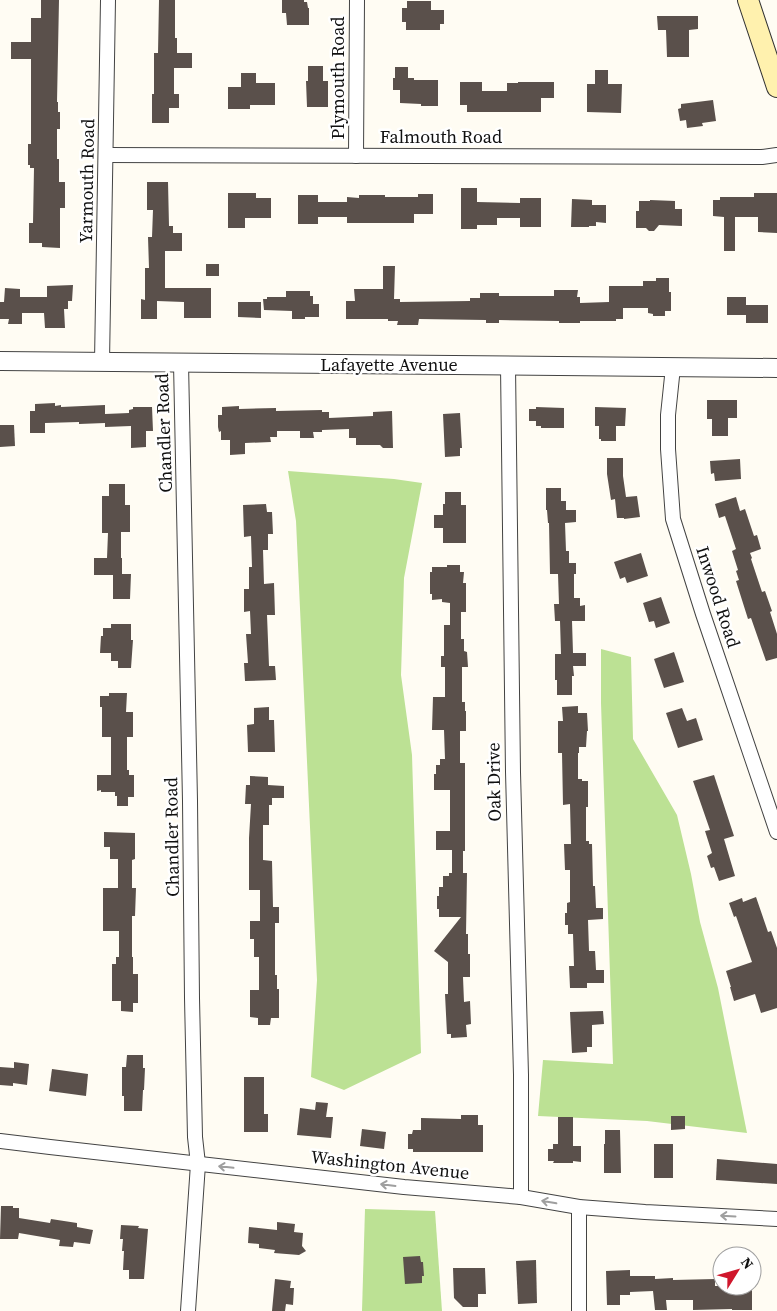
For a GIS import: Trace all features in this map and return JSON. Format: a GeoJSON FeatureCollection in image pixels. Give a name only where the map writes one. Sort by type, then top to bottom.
{"type":"FeatureCollection","features":[{"type":"Feature","properties":{"kind":"main road"},"geometry":{"type":"LineString","coordinates":[[748,0],[777,87]]}},
{"type":"Feature","properties":{"kind":"street","name":"Yarmouth Road"},"geometry":{"type":"LineString","coordinates":[[102,362],[108,0]]}},
{"type":"Feature","properties":{"kind":"street","name":"Plymouth Road"},"geometry":{"type":"LineString","coordinates":[[356,156],[357,0]]}},
{"type":"Feature","properties":{"kind":"street","name":"Falmouth Road"},"geometry":{"type":"LineString","coordinates":[[106,155],[777,155]]}},
{"type":"Feature","properties":{"kind":"street","name":"Lafayette Avenue"},"geometry":{"type":"LineString","coordinates":[[0,361],[777,368]]}},
{"type":"Feature","properties":{"kind":"street","name":"Chandler Road"},"geometry":{"type":"LineString","coordinates":[[181,363],[195,1117],[198,1164],[188,1311]]}},
{"type":"Feature","properties":{"kind":"street","name":"Oak Drive"},"geometry":{"type":"LineString","coordinates":[[508,366],[513,772],[521,1075],[521,1197]]}},
{"type":"Feature","properties":{"kind":"street","name":"Inwood Road"},"geometry":{"type":"LineString","coordinates":[[673,367],[668,415],[668,449],[673,519],[777,832]]}},
{"type":"Feature","properties":{"kind":"street","name":"Washington Avenue"},"geometry":{"type":"LineString","coordinates":[[0,1140],[404,1187],[521,1197],[579,1207],[777,1219]]}},
{"type":"Feature","properties":{"kind":"street"},"geometry":{"type":"LineString","coordinates":[[579,1207],[580,1311]]}},
{"type":"Feature","properties":{"kind":"green space"},"geometry":{"type":"Polygon","coordinates":[[[288,471],[422,483],[404,578],[401,675],[412,755],[421,1053],[344,1090],[311,1077],[317,980],[296,521],[288,471]]]}},
{"type":"Feature","properties":{"kind":"green space"},"geometry":{"type":"Polygon","coordinates":[[[601,649],[631,657],[633,739],[677,815],[700,922],[718,988],[747,1133],[647,1121],[538,1116],[543,1060],[613,1064],[601,703],[601,649]]]}},
{"type":"Feature","properties":{"kind":"green space"},"geometry":{"type":"Polygon","coordinates":[[[365,1209],[435,1211],[442,1311],[362,1311],[365,1209]]]}},
{"type":"Feature","properties":{"kind":"building"},"geometry":{"type":"Polygon","coordinates":[[[41,0],[59,0],[57,102],[58,112],[60,112],[60,129],[57,129],[57,159],[59,159],[59,182],[65,182],[65,208],[60,208],[60,248],[42,247],[42,243],[29,243],[29,223],[33,223],[34,168],[30,168],[30,165],[28,165],[28,144],[31,144],[31,59],[11,59],[11,42],[31,42],[31,18],[41,18],[41,0]]]}},
{"type":"Feature","properties":{"kind":"building"},"geometry":{"type":"Polygon","coordinates":[[[159,0],[175,0],[177,53],[192,53],[192,68],[174,68],[174,94],[179,94],[179,108],[169,108],[169,123],[152,123],[154,53],[158,53],[159,0]]]}},
{"type":"Feature","properties":{"kind":"building"},"geometry":{"type":"Polygon","coordinates":[[[282,0],[304,0],[304,2],[307,2],[309,25],[287,25],[286,13],[282,13],[282,0]]]}},
{"type":"Feature","properties":{"kind":"building"},"geometry":{"type":"Polygon","coordinates":[[[407,1],[431,1],[431,10],[444,10],[444,24],[440,24],[440,30],[406,30],[406,22],[402,22],[402,8],[407,8],[407,1]]]}},
{"type":"Feature","properties":{"kind":"building"},"geometry":{"type":"Polygon","coordinates":[[[657,16],[698,16],[698,29],[689,30],[689,57],[667,57],[666,30],[658,30],[657,16]]]}},
{"type":"Feature","properties":{"kind":"building"},"geometry":{"type":"Polygon","coordinates":[[[308,66],[323,66],[323,81],[328,81],[328,107],[307,107],[306,81],[308,81],[308,66]]]}},
{"type":"Feature","properties":{"kind":"building"},"geometry":{"type":"Polygon","coordinates":[[[395,67],[408,67],[408,78],[414,78],[414,80],[438,80],[438,106],[400,103],[400,90],[393,90],[395,67]]]}},
{"type":"Feature","properties":{"kind":"building"},"geometry":{"type":"Polygon","coordinates":[[[595,70],[608,70],[608,84],[622,84],[621,113],[587,112],[587,84],[595,84],[595,70]]]}},
{"type":"Feature","properties":{"kind":"building"},"geometry":{"type":"Polygon","coordinates":[[[241,73],[256,73],[256,83],[275,83],[275,105],[250,105],[250,109],[228,109],[228,87],[241,87],[241,73]]]}},
{"type":"Feature","properties":{"kind":"building"},"geometry":{"type":"Polygon","coordinates":[[[460,82],[482,82],[482,91],[507,91],[507,83],[554,82],[554,98],[541,98],[541,112],[467,112],[467,105],[460,105],[460,82]]]}},
{"type":"Feature","properties":{"kind":"building"},"geometry":{"type":"Polygon","coordinates":[[[713,100],[716,121],[702,123],[703,126],[687,128],[686,120],[680,121],[678,109],[681,108],[681,104],[713,100]]]}},
{"type":"Feature","properties":{"kind":"building"},"geometry":{"type":"Polygon","coordinates":[[[147,182],[168,182],[169,226],[173,226],[173,233],[182,233],[182,251],[165,251],[165,288],[211,288],[211,318],[184,318],[184,302],[157,301],[157,319],[141,319],[141,299],[145,300],[145,268],[149,268],[148,237],[152,237],[153,210],[147,210],[147,182]]]}},
{"type":"Feature","properties":{"kind":"building"},"geometry":{"type":"Polygon","coordinates":[[[461,188],[477,188],[477,202],[520,203],[520,198],[541,198],[541,227],[520,227],[520,218],[497,218],[497,225],[477,225],[477,229],[461,229],[461,188]]]}},
{"type":"Feature","properties":{"kind":"building"},"geometry":{"type":"Polygon","coordinates":[[[228,193],[256,193],[256,198],[271,198],[271,218],[245,218],[245,228],[228,228],[228,193]]]}},
{"type":"Feature","properties":{"kind":"building"},"geometry":{"type":"Polygon","coordinates":[[[754,193],[777,193],[777,233],[758,232],[758,217],[735,217],[735,251],[724,251],[724,217],[713,216],[713,200],[720,200],[720,197],[754,197],[754,193]]]}},
{"type":"Feature","properties":{"kind":"building"},"geometry":{"type":"Polygon","coordinates":[[[418,194],[433,194],[433,214],[414,214],[414,223],[347,223],[347,217],[318,217],[318,224],[298,224],[298,195],[318,195],[318,202],[347,202],[347,197],[359,198],[359,195],[418,197],[418,194]]]}},
{"type":"Feature","properties":{"kind":"building"},"geometry":{"type":"Polygon","coordinates":[[[572,199],[592,200],[592,205],[606,205],[606,223],[596,222],[596,226],[571,227],[572,199]]]}},
{"type":"Feature","properties":{"kind":"building"},"geometry":{"type":"Polygon","coordinates":[[[639,201],[675,201],[675,209],[682,209],[682,226],[659,225],[654,231],[649,231],[646,228],[636,228],[636,211],[639,211],[639,201]]]}},
{"type":"Feature","properties":{"kind":"building"},"geometry":{"type":"Polygon","coordinates":[[[206,264],[219,264],[219,276],[206,276],[206,264]]]}},
{"type":"Feature","properties":{"kind":"building"},"geometry":{"type":"Polygon","coordinates":[[[383,266],[395,266],[394,299],[400,299],[400,302],[470,301],[470,298],[480,298],[480,293],[499,293],[499,296],[554,296],[554,290],[578,290],[577,297],[580,297],[580,303],[609,302],[609,286],[643,286],[643,281],[669,278],[671,311],[665,311],[665,316],[653,316],[653,314],[648,313],[648,308],[623,308],[623,319],[616,319],[616,321],[580,321],[580,323],[499,320],[499,323],[486,323],[486,320],[419,319],[418,325],[397,325],[398,321],[388,321],[388,319],[346,319],[346,301],[355,301],[354,289],[383,289],[383,266]]]}},
{"type":"Feature","properties":{"kind":"building"},"geometry":{"type":"Polygon","coordinates":[[[73,285],[72,301],[68,301],[68,309],[64,309],[65,328],[45,328],[44,313],[22,313],[22,324],[8,324],[9,319],[0,319],[0,302],[4,302],[5,288],[20,289],[20,297],[47,297],[47,286],[73,285]]]}},
{"type":"Feature","properties":{"kind":"building"},"geometry":{"type":"Polygon","coordinates":[[[286,291],[310,291],[310,296],[313,296],[313,304],[319,304],[319,317],[292,319],[292,311],[264,310],[263,299],[267,299],[267,297],[286,297],[286,291]]]}},
{"type":"Feature","properties":{"kind":"building"},"geometry":{"type":"Polygon","coordinates":[[[727,297],[746,297],[746,305],[768,305],[768,323],[746,323],[746,315],[727,315],[727,297]]]}},
{"type":"Feature","properties":{"kind":"building"},"geometry":{"type":"Polygon","coordinates":[[[238,302],[261,302],[261,318],[238,317],[238,302]]]}},
{"type":"Feature","properties":{"kind":"building"},"geometry":{"type":"Polygon","coordinates":[[[707,400],[737,400],[737,418],[728,418],[728,436],[712,436],[712,419],[707,419],[707,400]]]}},
{"type":"Feature","properties":{"kind":"building"},"geometry":{"type":"Polygon","coordinates":[[[55,403],[55,406],[61,405],[61,407],[105,405],[105,414],[129,413],[129,410],[133,409],[133,407],[152,407],[153,431],[146,431],[146,447],[131,448],[131,426],[105,427],[105,423],[79,424],[79,422],[45,423],[45,433],[30,433],[30,411],[35,411],[35,404],[55,403]]]}},
{"type":"Feature","properties":{"kind":"building"},"geometry":{"type":"Polygon","coordinates":[[[239,406],[239,409],[276,408],[276,411],[322,410],[322,412],[329,412],[329,418],[373,416],[373,412],[392,411],[393,448],[383,448],[380,445],[356,445],[356,438],[349,438],[349,429],[313,432],[314,438],[300,438],[300,431],[277,431],[277,437],[270,437],[271,442],[245,443],[245,454],[230,455],[230,440],[221,440],[218,415],[222,415],[222,407],[239,406]]]}},
{"type":"Feature","properties":{"kind":"building"},"geometry":{"type":"Polygon","coordinates":[[[536,407],[564,408],[564,428],[541,428],[541,426],[536,426],[536,421],[529,421],[529,409],[536,409],[536,407]]]}},
{"type":"Feature","properties":{"kind":"building"},"geometry":{"type":"Polygon","coordinates":[[[595,407],[626,408],[625,426],[616,426],[616,441],[601,441],[599,439],[599,426],[595,426],[595,407]]]}},
{"type":"Feature","properties":{"kind":"building"},"geometry":{"type":"Polygon","coordinates":[[[460,413],[462,448],[460,448],[460,456],[445,457],[443,414],[460,413]]]}},
{"type":"Feature","properties":{"kind":"building"},"geometry":{"type":"Polygon","coordinates":[[[0,425],[14,425],[15,446],[0,447],[0,425]]]}},
{"type":"Feature","properties":{"kind":"building"},"geometry":{"type":"Polygon","coordinates":[[[607,458],[623,458],[626,497],[637,496],[640,517],[617,518],[615,499],[611,500],[607,474],[607,458]]]}},
{"type":"Feature","properties":{"kind":"building"},"geometry":{"type":"Polygon","coordinates":[[[740,459],[741,479],[715,481],[714,473],[711,474],[710,461],[740,459]]]}},
{"type":"Feature","properties":{"kind":"building"},"geometry":{"type":"Polygon","coordinates":[[[109,484],[125,484],[125,505],[130,505],[130,532],[121,532],[121,558],[122,574],[131,574],[130,599],[113,599],[113,575],[94,575],[94,558],[107,558],[108,533],[102,533],[102,496],[109,496],[109,484]]]}},
{"type":"Feature","properties":{"kind":"building"},"geometry":{"type":"Polygon","coordinates":[[[546,488],[561,488],[561,501],[566,501],[566,510],[576,510],[576,522],[565,523],[566,551],[569,551],[569,563],[576,563],[574,598],[580,598],[580,606],[585,605],[585,621],[572,621],[573,653],[586,653],[586,666],[573,666],[572,695],[557,695],[557,680],[555,680],[555,654],[561,654],[560,621],[555,621],[554,604],[559,604],[558,574],[550,574],[546,488]]]}},
{"type":"Feature","properties":{"kind":"building"},"geometry":{"type":"Polygon","coordinates":[[[445,492],[461,492],[461,505],[466,505],[466,543],[443,543],[443,528],[434,528],[434,515],[443,515],[445,492]]]}},
{"type":"Feature","properties":{"kind":"building"},"geometry":{"type":"Polygon","coordinates":[[[736,497],[740,511],[745,509],[754,536],[757,535],[761,549],[750,553],[751,559],[762,592],[765,591],[772,611],[770,612],[777,634],[777,658],[766,661],[751,618],[748,619],[736,581],[739,580],[736,571],[738,570],[732,551],[736,549],[725,516],[719,518],[715,504],[736,497]]]}},
{"type":"Feature","properties":{"kind":"building"},"geometry":{"type":"Polygon","coordinates":[[[266,504],[267,512],[272,512],[273,534],[268,534],[268,550],[263,550],[264,584],[274,583],[275,615],[267,615],[269,666],[275,666],[276,680],[245,681],[244,663],[248,663],[246,634],[251,634],[250,611],[244,612],[244,589],[249,589],[249,567],[252,567],[251,536],[244,537],[243,505],[266,504]]]}},
{"type":"Feature","properties":{"kind":"building"},"geometry":{"type":"Polygon","coordinates":[[[641,553],[648,576],[627,583],[625,577],[620,579],[614,562],[641,553]]]}},
{"type":"Feature","properties":{"kind":"building"},"geometry":{"type":"Polygon","coordinates":[[[447,565],[460,565],[460,572],[464,572],[463,583],[466,583],[466,612],[461,612],[461,639],[464,639],[464,651],[467,652],[468,667],[462,667],[462,702],[465,702],[466,731],[460,731],[460,763],[465,763],[465,851],[463,851],[463,873],[467,873],[466,934],[468,934],[468,954],[470,954],[470,977],[463,977],[464,1002],[470,1001],[471,1024],[466,1025],[467,1037],[451,1038],[451,1034],[447,1034],[445,994],[448,994],[448,962],[434,951],[461,917],[439,917],[439,909],[437,909],[437,896],[439,896],[439,887],[443,887],[443,876],[449,876],[449,873],[452,873],[452,850],[436,850],[436,831],[450,831],[450,790],[434,790],[436,765],[440,765],[440,759],[445,759],[444,730],[432,730],[433,697],[445,697],[445,667],[441,667],[441,656],[444,656],[444,625],[450,625],[450,603],[442,602],[442,599],[432,600],[432,594],[430,594],[430,572],[432,572],[432,567],[447,567],[447,565]]]}},
{"type":"Feature","properties":{"kind":"building"},"geometry":{"type":"Polygon","coordinates":[[[661,597],[670,623],[656,628],[654,621],[649,622],[643,603],[661,597]]]}},
{"type":"Feature","properties":{"kind":"building"},"geometry":{"type":"Polygon","coordinates":[[[111,624],[131,624],[131,640],[133,640],[131,668],[118,668],[118,661],[111,661],[111,653],[100,653],[103,628],[111,628],[111,624]]]}},
{"type":"Feature","properties":{"kind":"building"},"geometry":{"type":"Polygon","coordinates":[[[674,652],[684,682],[664,688],[654,659],[674,652]]]}},
{"type":"Feature","properties":{"kind":"building"},"geometry":{"type":"Polygon","coordinates":[[[109,693],[127,693],[126,712],[133,712],[133,737],[127,737],[127,770],[129,770],[129,775],[134,775],[134,797],[128,797],[128,806],[117,806],[115,792],[97,791],[97,775],[111,775],[111,737],[102,737],[102,707],[100,707],[100,696],[109,696],[109,693]]]}},
{"type":"Feature","properties":{"kind":"building"},"geometry":{"type":"Polygon","coordinates":[[[578,706],[578,713],[587,713],[588,731],[586,747],[579,747],[578,779],[588,781],[586,841],[592,844],[593,886],[595,886],[596,908],[603,908],[603,919],[588,920],[589,951],[595,951],[596,970],[604,970],[604,983],[587,983],[587,988],[570,988],[569,966],[574,966],[573,934],[568,934],[568,925],[565,925],[567,903],[570,902],[570,870],[565,870],[564,844],[571,844],[570,804],[563,805],[562,753],[558,753],[558,721],[563,721],[562,707],[578,706]]]}},
{"type":"Feature","properties":{"kind":"building"},"geometry":{"type":"Polygon","coordinates":[[[269,707],[269,720],[274,720],[275,752],[248,752],[247,725],[254,724],[254,708],[269,707]]]}},
{"type":"Feature","properties":{"kind":"building"},"geometry":{"type":"Polygon","coordinates":[[[682,708],[687,721],[696,718],[703,740],[678,748],[666,713],[682,708]]]}},
{"type":"Feature","properties":{"kind":"building"},"geometry":{"type":"Polygon","coordinates":[[[714,775],[734,836],[724,839],[735,876],[719,881],[714,867],[711,868],[707,856],[712,853],[705,831],[710,830],[693,781],[714,775]]]}},
{"type":"Feature","properties":{"kind":"building"},"geometry":{"type":"Polygon","coordinates":[[[250,776],[268,777],[268,785],[284,786],[284,798],[272,798],[272,805],[269,805],[269,825],[263,825],[263,860],[272,861],[273,907],[279,907],[279,923],[275,923],[275,975],[277,975],[277,989],[279,989],[279,1018],[271,1018],[270,1025],[258,1025],[258,1018],[250,1017],[250,990],[259,990],[259,957],[254,957],[254,939],[250,939],[250,921],[260,921],[260,890],[249,890],[251,804],[245,804],[246,785],[250,785],[250,776]]]}},
{"type":"Feature","properties":{"kind":"building"},"geometry":{"type":"Polygon","coordinates":[[[104,832],[135,833],[135,859],[132,860],[132,888],[136,888],[135,916],[132,916],[132,957],[133,974],[138,974],[138,1003],[133,1003],[133,1012],[121,1011],[121,1001],[112,1001],[112,964],[116,964],[116,957],[119,957],[119,931],[103,931],[103,888],[118,888],[118,859],[110,859],[110,847],[104,847],[104,832]]]}},
{"type":"Feature","properties":{"kind":"building"},"geometry":{"type":"Polygon","coordinates":[[[756,897],[768,932],[771,931],[777,948],[777,1008],[761,1013],[755,994],[734,1001],[726,971],[752,962],[736,916],[734,917],[729,903],[742,898],[743,902],[756,897]]]}},
{"type":"Feature","properties":{"kind":"building"},"geometry":{"type":"Polygon","coordinates":[[[603,1011],[604,1024],[592,1025],[592,1047],[587,1047],[587,1052],[572,1053],[570,1012],[603,1011]]]}},
{"type":"Feature","properties":{"kind":"building"},"geometry":{"type":"Polygon","coordinates":[[[127,1055],[143,1055],[143,1068],[145,1068],[142,1111],[124,1111],[122,1067],[126,1067],[127,1055]]]}},
{"type":"Feature","properties":{"kind":"building"},"geometry":{"type":"Polygon","coordinates":[[[14,1062],[29,1064],[27,1085],[13,1083],[13,1086],[0,1085],[0,1067],[14,1068],[14,1062]]]}},
{"type":"Feature","properties":{"kind":"building"},"geometry":{"type":"Polygon","coordinates":[[[52,1069],[88,1074],[86,1096],[49,1091],[52,1069]]]}},
{"type":"Feature","properties":{"kind":"building"},"geometry":{"type":"Polygon","coordinates":[[[244,1077],[264,1077],[264,1114],[268,1114],[268,1132],[244,1132],[244,1077]]]}},
{"type":"Feature","properties":{"kind":"building"},"geometry":{"type":"Polygon","coordinates":[[[316,1102],[328,1103],[326,1117],[333,1117],[331,1138],[297,1135],[300,1108],[315,1110],[316,1102]]]}},
{"type":"Feature","properties":{"kind":"building"},"geometry":{"type":"Polygon","coordinates":[[[461,1115],[478,1115],[478,1125],[483,1125],[483,1152],[413,1152],[413,1149],[408,1149],[408,1134],[412,1134],[413,1130],[421,1130],[421,1118],[461,1119],[461,1115]]]}},
{"type":"Feature","properties":{"kind":"building"},"geometry":{"type":"Polygon","coordinates":[[[671,1116],[685,1116],[685,1129],[671,1130],[671,1116]]]}},
{"type":"Feature","properties":{"kind":"building"},"geometry":{"type":"Polygon","coordinates":[[[558,1117],[573,1117],[573,1146],[581,1146],[581,1162],[553,1163],[554,1161],[548,1161],[548,1149],[553,1149],[553,1144],[558,1144],[558,1117]]]}},
{"type":"Feature","properties":{"kind":"building"},"geometry":{"type":"Polygon","coordinates":[[[362,1129],[386,1132],[384,1149],[360,1146],[362,1129]]]}},
{"type":"Feature","properties":{"kind":"building"},"geometry":{"type":"Polygon","coordinates":[[[605,1130],[620,1130],[621,1173],[604,1173],[605,1130]]]}},
{"type":"Feature","properties":{"kind":"building"},"geometry":{"type":"Polygon","coordinates":[[[654,1144],[673,1144],[673,1178],[654,1178],[654,1144]]]}},
{"type":"Feature","properties":{"kind":"building"},"geometry":{"type":"Polygon","coordinates":[[[717,1159],[777,1164],[777,1184],[716,1180],[717,1159]]]}},
{"type":"Feature","properties":{"kind":"building"},"geometry":{"type":"Polygon","coordinates":[[[1,1206],[19,1208],[19,1218],[50,1223],[51,1219],[77,1223],[77,1227],[93,1230],[90,1244],[74,1242],[73,1247],[59,1246],[60,1240],[19,1233],[18,1239],[0,1239],[1,1206]]]}},
{"type":"Feature","properties":{"kind":"building"},"geometry":{"type":"Polygon","coordinates":[[[277,1222],[295,1224],[294,1232],[303,1233],[302,1246],[306,1251],[299,1255],[274,1253],[275,1250],[259,1248],[259,1244],[248,1243],[249,1227],[277,1230],[277,1222]]]}},
{"type":"Feature","properties":{"kind":"building"},"geometry":{"type":"Polygon","coordinates":[[[121,1225],[139,1226],[138,1228],[148,1229],[144,1279],[129,1279],[129,1270],[123,1270],[124,1251],[122,1251],[123,1239],[120,1239],[121,1225]]]}},
{"type":"Feature","properties":{"kind":"building"},"geometry":{"type":"Polygon","coordinates":[[[420,1256],[421,1262],[423,1262],[424,1276],[422,1276],[422,1283],[405,1284],[403,1257],[420,1256]]]}},
{"type":"Feature","properties":{"kind":"building"},"geometry":{"type":"Polygon","coordinates":[[[536,1260],[537,1303],[518,1304],[516,1261],[536,1260]]]}},
{"type":"Feature","properties":{"kind":"building"},"geometry":{"type":"Polygon","coordinates":[[[453,1268],[485,1268],[486,1294],[478,1294],[478,1307],[463,1307],[454,1298],[453,1268]]]}},
{"type":"Feature","properties":{"kind":"building"},"geometry":{"type":"Polygon","coordinates":[[[630,1270],[630,1276],[655,1276],[655,1279],[712,1279],[712,1296],[752,1296],[752,1310],[693,1310],[693,1300],[666,1300],[667,1310],[655,1310],[653,1291],[630,1292],[630,1295],[620,1295],[620,1305],[607,1305],[606,1271],[630,1270]]]}},
{"type":"Feature","properties":{"kind":"building"},"geometry":{"type":"Polygon","coordinates":[[[275,1279],[291,1281],[290,1288],[294,1288],[293,1305],[286,1304],[285,1311],[272,1311],[275,1279]]]}}]}
